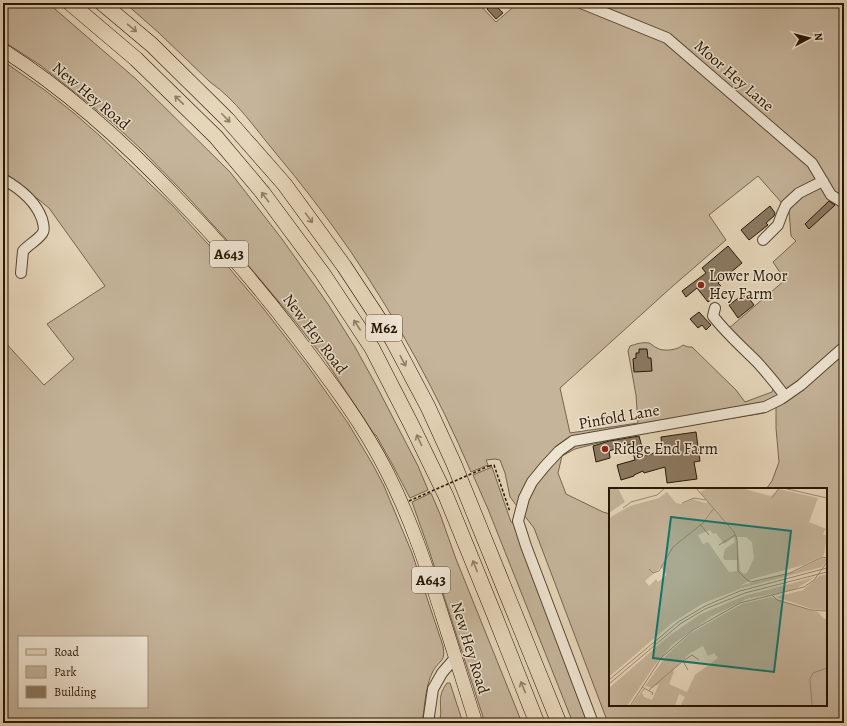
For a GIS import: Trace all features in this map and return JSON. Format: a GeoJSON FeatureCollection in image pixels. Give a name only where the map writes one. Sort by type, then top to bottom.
{"type":"FeatureCollection","features":[{"type":"Feature","properties":{"kind":"highway","name":"M62"},"geometry":{"type":"LineString","coordinates":[[70,3],[136,59],[216,137],[263,194],[323,274],[372,348],[446,496],[538,723]]}},
{"type":"Feature","properties":{"kind":"highway","name":"M62"},"geometry":{"type":"LineString","coordinates":[[102,3],[152,45],[227,119],[285,185],[344,266],[392,339],[428,407],[454,464],[559,723]]}},
{"type":"Feature","properties":{"kind":"main road","name":"New Hey Road"},"geometry":{"type":"LineString","coordinates":[[3,50],[36,72],[88,113],[115,136],[154,174],[223,247],[280,315],[351,411],[387,472],[403,504],[418,540],[476,723]]}},
{"type":"Feature","properties":{"kind":"street","name":"Moor Hey Lane"},"geometry":{"type":"LineString","coordinates":[[581,3],[667,38],[812,163],[832,195],[844,203]]}},
{"type":"Feature","properties":{"kind":"street"},"geometry":{"type":"LineString","coordinates":[[3,179],[15,187],[37,208],[44,225],[44,230],[41,235],[23,251],[21,273]]}},
{"type":"Feature","properties":{"kind":"street"},"geometry":{"type":"LineString","coordinates":[[763,240],[778,225],[786,205],[799,194],[823,181]]}},
{"type":"Feature","properties":{"kind":"street"},"geometry":{"type":"LineString","coordinates":[[715,308],[713,316],[728,334],[757,362],[785,396]]}},
{"type":"Feature","properties":{"kind":"street","name":"Pinfold Lane"},"geometry":{"type":"LineString","coordinates":[[518,521],[524,498],[532,482],[559,451],[573,441],[765,407],[801,385],[844,347]]}},
{"type":"Feature","properties":{"kind":"street"},"geometry":{"type":"LineString","coordinates":[[518,521],[592,723]]}},
{"type":"Feature","properties":{"kind":"street"},"geometry":{"type":"LineString","coordinates":[[428,723],[433,690],[442,673],[455,658]]}},
{"type":"Feature","properties":{"kind":"path"},"geometry":{"type":"LineString","coordinates":[[409,501],[494,465],[510,512],[518,521]]}},
{"type":"Feature","properties":{"kind":"green space"},"geometry":{"type":"Polygon","coordinates":[[[3,3],[48,3],[136,79],[230,172],[282,239],[328,304],[355,347],[418,466],[428,490],[410,498],[376,435],[324,358],[226,239],[185,194],[115,125],[40,65],[3,41],[3,3]]]}},
{"type":"Feature","properties":{"kind":"green space"},"geometry":{"type":"Polygon","coordinates":[[[125,3],[478,3],[496,22],[518,3],[844,3],[844,723],[608,723],[534,528],[510,497],[505,473],[500,460],[486,460],[488,465],[471,472],[445,415],[416,359],[385,305],[342,239],[304,188],[252,123],[228,97],[125,3]],[[758,176],[709,215],[726,240],[560,388],[570,433],[638,423],[636,395],[628,351],[630,346],[639,343],[649,343],[656,348],[663,350],[674,349],[683,345],[692,347],[736,390],[745,402],[772,392],[774,387],[723,335],[785,280],[773,262],[796,241],[791,236],[789,211],[758,176]]]}},
{"type":"Feature","properties":{"kind":"green space"},"geometry":{"type":"Polygon","coordinates":[[[3,61],[46,91],[75,114],[173,206],[219,256],[263,308],[307,365],[348,423],[384,486],[412,553],[443,646],[443,658],[433,671],[428,683],[422,723],[3,723],[3,340],[44,385],[74,359],[47,324],[105,286],[49,208],[3,171],[3,61]]]}},
{"type":"Feature","properties":{"kind":"green space"},"geometry":{"type":"Polygon","coordinates":[[[492,467],[511,522],[516,525],[589,723],[573,723],[473,475],[492,467]]]}},
{"type":"Feature","properties":{"kind":"green space"},"geometry":{"type":"Polygon","coordinates":[[[431,493],[522,723],[485,723],[412,502],[431,493]]]}},
{"type":"Feature","properties":{"kind":"green space"},"geometry":{"type":"Polygon","coordinates":[[[447,683],[450,683],[463,723],[439,723],[441,712],[441,694],[447,683]]]}},
{"type":"Feature","properties":{"kind":"building"},"geometry":{"type":"Polygon","coordinates":[[[493,3],[503,13],[496,19],[487,9],[493,3]]]}},
{"type":"Feature","properties":{"kind":"building"},"geometry":{"type":"Polygon","coordinates":[[[829,201],[835,205],[809,229],[805,224],[829,201]]]}},
{"type":"Feature","properties":{"kind":"building"},"geometry":{"type":"Polygon","coordinates":[[[770,206],[775,213],[774,216],[766,223],[768,225],[749,240],[741,230],[770,206]]]}},
{"type":"Feature","properties":{"kind":"building"},"geometry":{"type":"Polygon","coordinates":[[[728,246],[742,263],[718,283],[721,286],[715,290],[718,294],[708,302],[697,288],[686,297],[682,291],[706,273],[702,268],[728,246]]]}},
{"type":"Feature","properties":{"kind":"building"},"geometry":{"type":"Polygon","coordinates":[[[745,293],[754,305],[738,318],[729,305],[745,293]]]}},
{"type":"Feature","properties":{"kind":"building"},"geometry":{"type":"Polygon","coordinates":[[[699,312],[711,325],[706,330],[702,325],[698,328],[690,319],[699,312]]]}},
{"type":"Feature","properties":{"kind":"building"},"geometry":{"type":"Polygon","coordinates":[[[639,349],[647,349],[648,358],[651,358],[652,371],[634,372],[633,359],[636,358],[636,353],[639,353],[639,349]]]}},
{"type":"Feature","properties":{"kind":"building"},"geometry":{"type":"Polygon","coordinates":[[[696,432],[700,461],[694,462],[697,479],[667,483],[665,467],[644,473],[643,471],[634,476],[621,480],[617,465],[635,460],[631,444],[609,451],[610,458],[596,462],[593,446],[609,441],[639,436],[644,454],[645,453],[646,456],[662,450],[661,437],[696,432]]]}},
{"type":"Feature","properties":{"kind":"place","name":"Lower Moor Hey Farm"},"geometry":{"type":"Point","coordinates":[701,285]}},
{"type":"Feature","properties":{"kind":"place","name":"Ridge End Farm"},"geometry":{"type":"Point","coordinates":[605,449]}}]}
